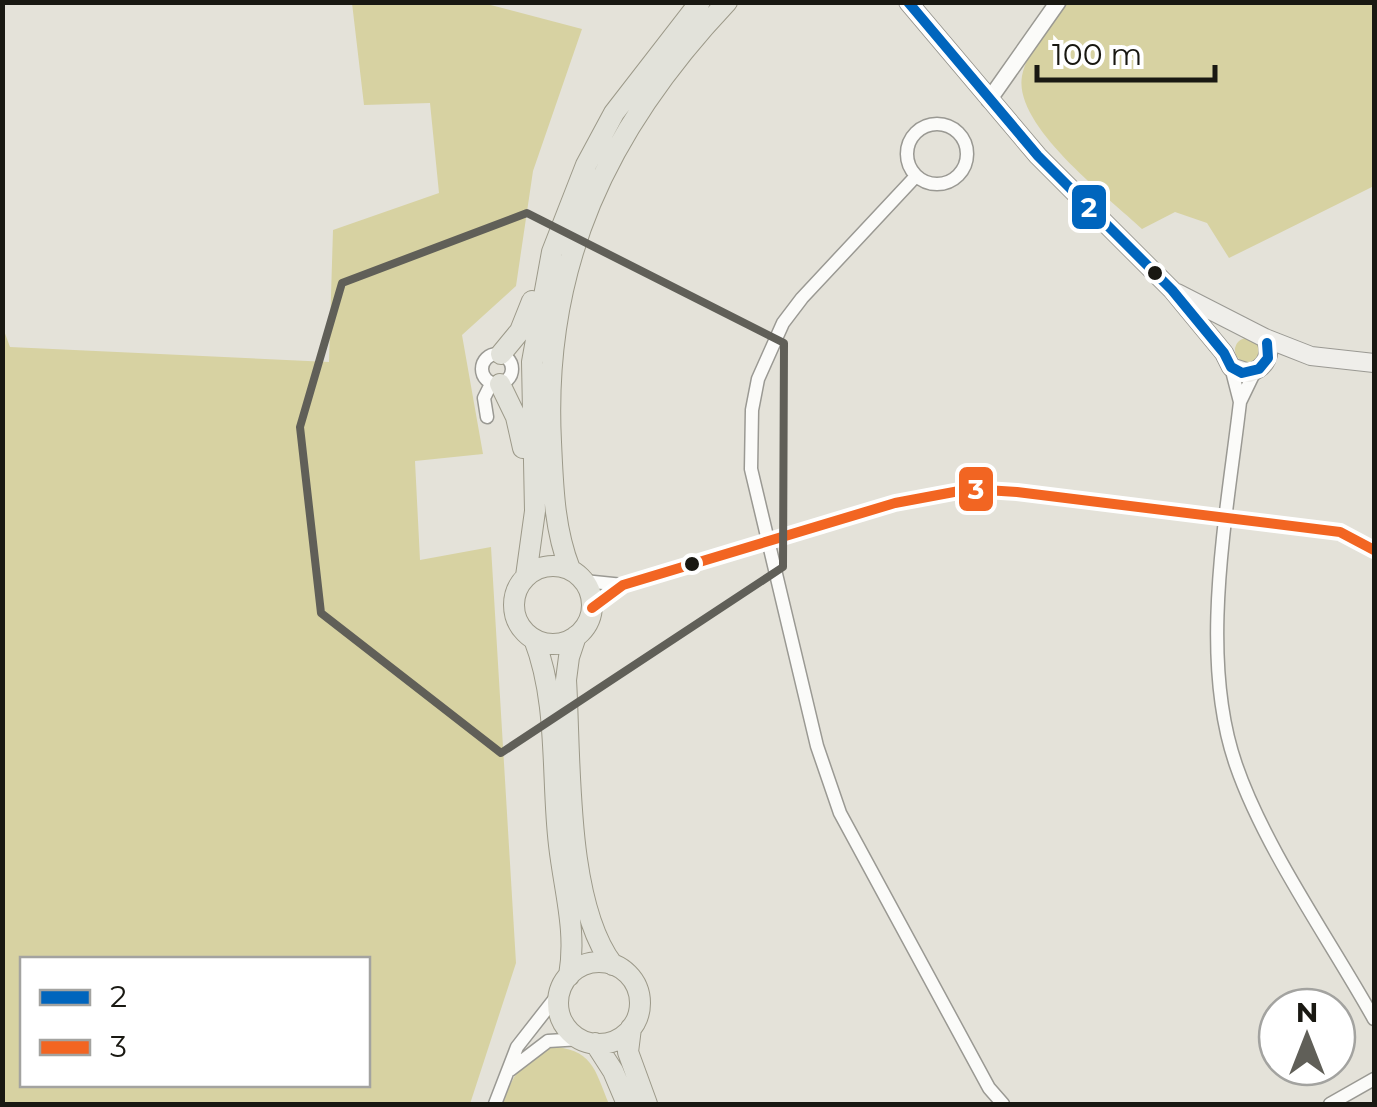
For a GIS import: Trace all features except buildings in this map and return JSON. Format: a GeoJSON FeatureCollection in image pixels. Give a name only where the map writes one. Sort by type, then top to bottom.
{"type":"FeatureCollection","features":[{"type":"Feature","properties":{"kind":"main road"},"geometry":{"type":"LineString","coordinates":[[501,354],[520,330],[580,178],[614,114],[700,2]]}},
{"type":"Feature","properties":{"kind":"main road"},"geometry":{"type":"LineString","coordinates":[[534,639],[560,643],[576,636],[587,624],[592,608],[590,594],[562,550],[556,514],[551,353],[568,266],[598,183],[638,111],[727,2]]}},
{"type":"Feature","properties":{"kind":"main road"},"geometry":{"type":"LineString","coordinates":[[908,2],[1038,156],[1172,290],[1227,360],[1242,373],[1311,356]]}},
{"type":"Feature","properties":{"kind":"main road"},"geometry":{"type":"LineString","coordinates":[[552,252],[540,304],[532,372],[535,493],[526,576],[514,598],[514,610],[518,622],[534,639],[546,678],[559,843],[572,927],[562,1018],[568,1030],[588,1041],[613,1071],[627,1104]]}},
{"type":"Feature","properties":{"kind":"main road"},"geometry":{"type":"LineString","coordinates":[[1172,290],[1264,338],[1311,356],[1374,363]]}},
{"type":"Feature","properties":{"kind":"main road"},"geometry":{"type":"LineString","coordinates":[[1227,360],[1227,339],[1245,328]]}},
{"type":"Feature","properties":{"kind":"main road"},"geometry":{"type":"LineString","coordinates":[[1260,367],[1269,353],[1264,338]]}},
{"type":"Feature","properties":{"kind":"main road"},"geometry":{"type":"LineString","coordinates":[[495,384],[516,417],[535,493]]}},
{"type":"Feature","properties":{"kind":"main road"},"geometry":{"type":"LineString","coordinates":[[526,576],[552,566],[577,575]]}},
{"type":"Feature","properties":{"kind":"main road"},"geometry":{"type":"LineString","coordinates":[[576,636],[566,680],[576,843],[593,932],[613,964],[629,975],[638,992],[639,1011],[631,1028],[628,1052],[647,1104]]}},
{"type":"Feature","properties":{"kind":"main road"},"geometry":{"type":"LineString","coordinates":[[564,984],[589,963],[613,964]]}},
{"type":"Feature","properties":{"kind":"main road"},"geometry":{"type":"LineString","coordinates":[[588,1041],[611,1042],[631,1028]]}},
{"type":"Feature","properties":{"kind":"street"},"geometry":{"type":"LineString","coordinates":[[989,100],[1058,2]]}},
{"type":"Feature","properties":{"kind":"street"},"geometry":{"type":"LineString","coordinates":[[932,124],[959,132],[968,151],[955,179],[935,184],[916,176],[906,150],[915,133],[932,124]]}},
{"type":"Feature","properties":{"kind":"street"},"geometry":{"type":"LineString","coordinates":[[916,176],[783,323],[768,352],[752,410],[752,469],[817,746],[840,813],[990,1088],[1003,1104]]}},
{"type":"Feature","properties":{"kind":"street"},"geometry":{"type":"LineString","coordinates":[[487,417],[484,398],[495,384],[508,380],[512,370],[510,360],[501,354],[486,358],[482,366],[483,377],[495,384]]}},
{"type":"Feature","properties":{"kind":"street"},"geometry":{"type":"LineString","coordinates":[[1227,360],[1240,402]]}},
{"type":"Feature","properties":{"kind":"street"},"geometry":{"type":"LineString","coordinates":[[1260,367],[1240,402],[1226,518],[1216,630],[1226,731],[1236,767],[1270,840],[1374,1019]]}},
{"type":"Feature","properties":{"kind":"street"},"geometry":{"type":"LineString","coordinates":[[592,608],[623,585],[895,503],[970,490],[1017,492],[1340,532],[1374,550]]}},
{"type":"Feature","properties":{"kind":"street"},"geometry":{"type":"LineString","coordinates":[[577,575],[623,585]]}},
{"type":"Feature","properties":{"kind":"street"},"geometry":{"type":"LineString","coordinates":[[495,1104],[517,1047],[564,984]]}},
{"type":"Feature","properties":{"kind":"street"},"geometry":{"type":"LineString","coordinates":[[508,1072],[548,1040],[588,1041]]}},
{"type":"Feature","properties":{"kind":"street"},"geometry":{"type":"LineString","coordinates":[[1330,1104],[1374,1078]]}},
{"type":"Feature","properties":{"kind":"highlighted area"},"geometry":{"type":"Polygon","coordinates":[[[527,213],[784,343],[783,567],[501,753],[321,613],[300,427],[342,283],[527,213]]]}},
{"type":"Feature","properties":{"kind":"shaded area"},"geometry":{"type":"Polygon","coordinates":[[[352,3],[483,3],[582,29],[533,171],[516,286],[462,335],[483,454],[415,461],[420,560],[491,547],[516,963],[470,1104],[3,1104],[3,328],[10,347],[329,362],[333,230],[439,193],[430,103],[364,105],[352,3]]]}},
{"type":"Feature","properties":{"kind":"shaded area"},"geometry":{"type":"Polygon","coordinates":[[[1065,3],[1374,3],[1374,186],[1229,258],[1207,223],[1175,212],[1142,229],[1047,138],[1023,96],[1022,76],[1029,57],[1065,3]]]}},
{"type":"Feature","properties":{"kind":"shaded area"},"geometry":{"type":"Polygon","coordinates":[[[1247,338],[1256,341],[1256,359],[1247,362],[1238,359],[1235,350],[1238,341],[1247,338]]]}},
{"type":"Feature","properties":{"kind":"shaded area"},"geometry":{"type":"Polygon","coordinates":[[[548,1046],[583,1056],[595,1071],[609,1104],[503,1104],[519,1070],[548,1046]]]}},
{"type":"Feature","properties":{"kind":"transit line","name":"2"},"geometry":{"type":"LineString","coordinates":[[908,2],[1038,156],[1172,290],[1231,367],[1242,373],[1259,369],[1268,358],[1267,343]]}},
{"type":"Feature","properties":{"kind":"transit line","name":"3"},"geometry":{"type":"LineString","coordinates":[[592,608],[623,585],[895,503],[970,489],[1340,532],[1374,550]]}}]}
